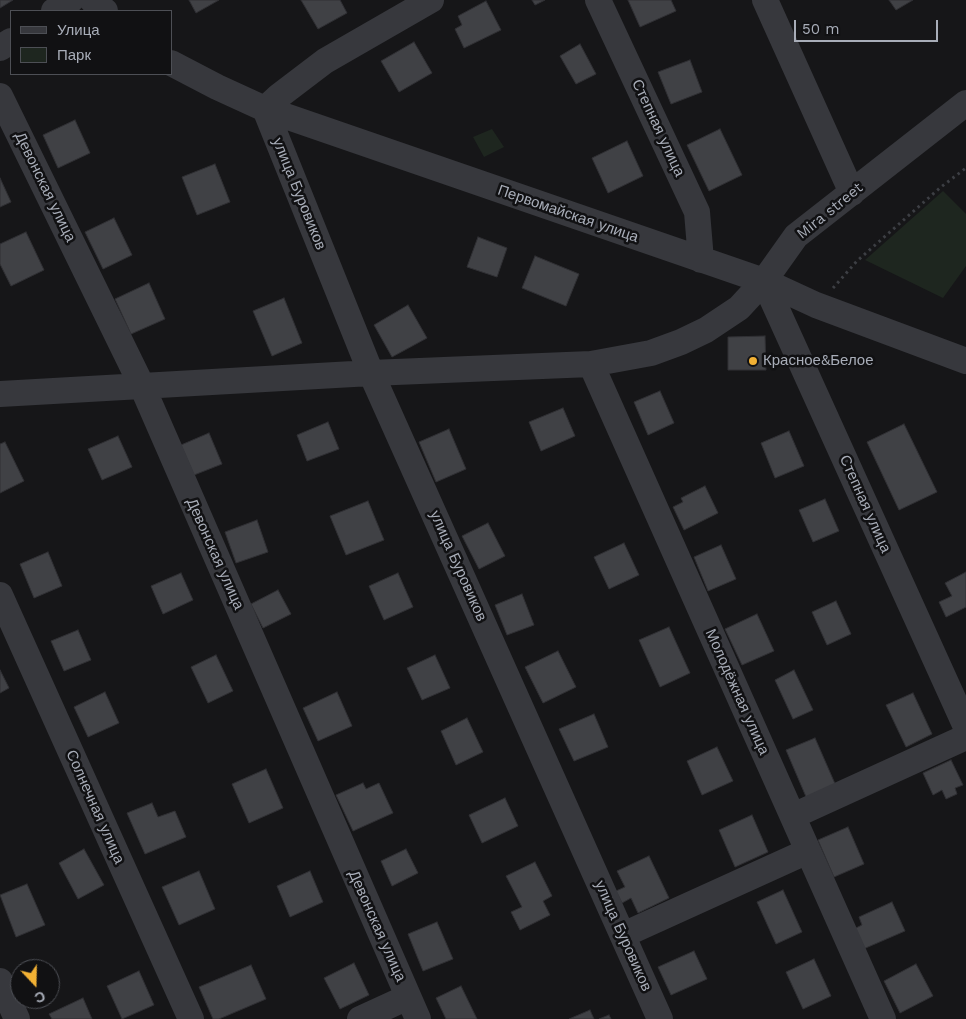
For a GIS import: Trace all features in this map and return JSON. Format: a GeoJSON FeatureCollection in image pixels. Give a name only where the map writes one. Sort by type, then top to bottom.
{"type":"FeatureCollection","features":[{"type":"Feature","properties":{"kind":"street"},"geometry":{"type":"LineString","coordinates":[[56,10],[71,0]]}},
{"type":"Feature","properties":{"kind":"street"},"geometry":{"type":"LineString","coordinates":[[265,109],[325,61],[430,0]]}},
{"type":"Feature","properties":{"kind":"street","name":"Степная улица"},"geometry":{"type":"LineString","coordinates":[[598,0],[697,212],[701,260]]}},
{"type":"Feature","properties":{"kind":"street"},"geometry":{"type":"LineString","coordinates":[[765,0],[852,193]]}},
{"type":"Feature","properties":{"kind":"street","name":"Первомайская улица"},"geometry":{"type":"LineString","coordinates":[[172,64],[216,87],[265,109],[701,260],[764,280],[816,305],[966,361]]}},
{"type":"Feature","properties":{"kind":"street","name":"Девонская улица"},"geometry":{"type":"LineString","coordinates":[[0,96],[142,386],[413,1008]]}},
{"type":"Feature","properties":{"kind":"street","name":"Mira street"},"geometry":{"type":"LineString","coordinates":[[0,394],[371,373],[591,364],[651,353],[706,330],[740,308],[764,280],[796,236],[966,103]]}},
{"type":"Feature","properties":{"kind":"street","name":"улица Буровиков"},"geometry":{"type":"LineString","coordinates":[[265,109],[371,373],[660,1019]]}},
{"type":"Feature","properties":{"kind":"street","name":"Степная улица"},"geometry":{"type":"LineString","coordinates":[[764,280],[966,727]]}},
{"type":"Feature","properties":{"kind":"street","name":"Молодёжная улица"},"geometry":{"type":"LineString","coordinates":[[591,364],[883,1019]]}},
{"type":"Feature","properties":{"kind":"street","name":"Солнечная улица"},"geometry":{"type":"LineString","coordinates":[[0,596],[191,1019]]}},
{"type":"Feature","properties":{"kind":"street"},"geometry":{"type":"LineString","coordinates":[[793,816],[966,737]]}},
{"type":"Feature","properties":{"kind":"street"},"geometry":{"type":"LineString","coordinates":[[623,935],[808,851]]}},
{"type":"Feature","properties":{"kind":"street"},"geometry":{"type":"LineString","coordinates":[[0,981],[17,1019]]}},
{"type":"Feature","properties":{"kind":"street"},"geometry":{"type":"LineString","coordinates":[[360,1019],[413,1008]]}},
{"type":"Feature","properties":{"kind":"path"},"geometry":{"type":"LineString","coordinates":[[816,305],[857,261],[941,187],[966,168]]}},
{"type":"Feature","properties":{"kind":"green space"},"geometry":{"type":"Polygon","coordinates":[[[492,129],[504,147],[484,157],[473,137],[492,129]]]}},
{"type":"Feature","properties":{"kind":"green space"},"geometry":{"type":"Polygon","coordinates":[[[943,191],[966,214],[966,266],[943,298],[865,260],[943,191]]]}},
{"type":"Feature","properties":{"kind":"building"},"geometry":{"type":"Polygon","coordinates":[[[0,0],[13,0],[0,8],[0,0]]]}},
{"type":"Feature","properties":{"kind":"building"},"geometry":{"type":"Polygon","coordinates":[[[189,0],[219,0],[196,13],[189,0]]]}},
{"type":"Feature","properties":{"kind":"building"},"geometry":{"type":"Polygon","coordinates":[[[301,0],[340,0],[347,13],[318,29],[301,0]]]}},
{"type":"Feature","properties":{"kind":"building"},"geometry":{"type":"Polygon","coordinates":[[[532,0],[545,0],[535,5],[532,0]]]}},
{"type":"Feature","properties":{"kind":"building"},"geometry":{"type":"Polygon","coordinates":[[[628,0],[671,0],[676,11],[640,27],[628,0]]]}},
{"type":"Feature","properties":{"kind":"building"},"geometry":{"type":"Polygon","coordinates":[[[889,0],[913,0],[896,10],[889,0]]]}},
{"type":"Feature","properties":{"kind":"building"},"geometry":{"type":"Polygon","coordinates":[[[486,1],[501,30],[464,48],[455,29],[462,25],[458,16],[486,1]]]}},
{"type":"Feature","properties":{"kind":"building"},"geometry":{"type":"Polygon","coordinates":[[[414,42],[432,73],[399,92],[381,61],[414,42]]]}},
{"type":"Feature","properties":{"kind":"building"},"geometry":{"type":"Polygon","coordinates":[[[580,44],[596,74],[576,84],[560,56],[580,44]]]}},
{"type":"Feature","properties":{"kind":"building"},"geometry":{"type":"Polygon","coordinates":[[[690,60],[702,92],[671,104],[658,72],[690,60]]]}},
{"type":"Feature","properties":{"kind":"building"},"geometry":{"type":"Polygon","coordinates":[[[75,120],[90,153],[58,168],[43,135],[75,120]]]}},
{"type":"Feature","properties":{"kind":"building"},"geometry":{"type":"Polygon","coordinates":[[[720,129],[742,175],[709,191],[687,145],[720,129]]]}},
{"type":"Feature","properties":{"kind":"building"},"geometry":{"type":"Polygon","coordinates":[[[627,141],[643,176],[608,193],[592,158],[627,141]]]}},
{"type":"Feature","properties":{"kind":"building"},"geometry":{"type":"Polygon","coordinates":[[[215,164],[230,202],[197,215],[182,177],[215,164]]]}},
{"type":"Feature","properties":{"kind":"building"},"geometry":{"type":"Polygon","coordinates":[[[0,178],[11,202],[0,207],[0,178]]]}},
{"type":"Feature","properties":{"kind":"building"},"geometry":{"type":"Polygon","coordinates":[[[114,218],[132,255],[103,269],[85,232],[114,218]]]}},
{"type":"Feature","properties":{"kind":"building"},"geometry":{"type":"Polygon","coordinates":[[[26,232],[44,270],[11,286],[0,264],[0,244],[26,232]]]}},
{"type":"Feature","properties":{"kind":"building"},"geometry":{"type":"Polygon","coordinates":[[[478,237],[507,248],[497,277],[467,267],[478,237]]]}},
{"type":"Feature","properties":{"kind":"building"},"geometry":{"type":"Polygon","coordinates":[[[535,256],[579,274],[566,306],[522,288],[535,256]]]}},
{"type":"Feature","properties":{"kind":"building"},"geometry":{"type":"Polygon","coordinates":[[[149,283],[165,319],[131,334],[115,299],[149,283]]]}},
{"type":"Feature","properties":{"kind":"building"},"geometry":{"type":"Polygon","coordinates":[[[284,298],[302,343],[272,356],[253,311],[284,298]]]}},
{"type":"Feature","properties":{"kind":"building"},"geometry":{"type":"Polygon","coordinates":[[[408,305],[427,338],[392,357],[374,325],[408,305]]]}},
{"type":"Feature","properties":{"kind":"building"},"geometry":{"type":"Polygon","coordinates":[[[765,336],[766,370],[728,370],[728,337],[765,336]]]}},
{"type":"Feature","properties":{"kind":"building"},"geometry":{"type":"Polygon","coordinates":[[[660,391],[674,423],[648,435],[634,402],[660,391]]]}},
{"type":"Feature","properties":{"kind":"building"},"geometry":{"type":"Polygon","coordinates":[[[563,408],[575,436],[541,451],[529,422],[563,408]]]}},
{"type":"Feature","properties":{"kind":"building"},"geometry":{"type":"Polygon","coordinates":[[[328,422],[339,449],[307,461],[297,435],[328,422]]]}},
{"type":"Feature","properties":{"kind":"building"},"geometry":{"type":"Polygon","coordinates":[[[904,424],[937,492],[899,510],[867,442],[904,424]]]}},
{"type":"Feature","properties":{"kind":"building"},"geometry":{"type":"Polygon","coordinates":[[[449,429],[466,469],[436,482],[419,442],[449,429]]]}},
{"type":"Feature","properties":{"kind":"building"},"geometry":{"type":"Polygon","coordinates":[[[789,431],[804,466],[775,478],[761,443],[789,431]]]}},
{"type":"Feature","properties":{"kind":"building"},"geometry":{"type":"Polygon","coordinates":[[[209,433],[222,464],[194,475],[181,445],[209,433]]]}},
{"type":"Feature","properties":{"kind":"building"},"geometry":{"type":"Polygon","coordinates":[[[118,436],[132,467],[102,480],[88,449],[118,436]]]}},
{"type":"Feature","properties":{"kind":"building"},"geometry":{"type":"Polygon","coordinates":[[[5,442],[24,481],[0,493],[0,444],[5,442]]]}},
{"type":"Feature","properties":{"kind":"building"},"geometry":{"type":"Polygon","coordinates":[[[705,486],[718,513],[684,530],[673,507],[683,502],[681,498],[705,486]]]}},
{"type":"Feature","properties":{"kind":"building"},"geometry":{"type":"Polygon","coordinates":[[[825,499],[839,531],[813,542],[799,510],[825,499]]]}},
{"type":"Feature","properties":{"kind":"building"},"geometry":{"type":"Polygon","coordinates":[[[368,501],[384,540],[346,555],[330,516],[368,501]]]}},
{"type":"Feature","properties":{"kind":"building"},"geometry":{"type":"Polygon","coordinates":[[[257,520],[268,552],[236,563],[225,532],[257,520]]]}},
{"type":"Feature","properties":{"kind":"building"},"geometry":{"type":"Polygon","coordinates":[[[488,523],[505,556],[479,569],[462,536],[488,523]]]}},
{"type":"Feature","properties":{"kind":"building"},"geometry":{"type":"Polygon","coordinates":[[[624,543],[639,575],[609,589],[594,557],[624,543]]]}},
{"type":"Feature","properties":{"kind":"building"},"geometry":{"type":"Polygon","coordinates":[[[721,545],[736,579],[708,591],[694,557],[721,545]]]}},
{"type":"Feature","properties":{"kind":"building"},"geometry":{"type":"Polygon","coordinates":[[[48,552],[62,586],[34,598],[20,564],[48,552]]]}},
{"type":"Feature","properties":{"kind":"building"},"geometry":{"type":"Polygon","coordinates":[[[966,572],[966,607],[946,617],[939,602],[952,596],[945,583],[966,572]]]}},
{"type":"Feature","properties":{"kind":"building"},"geometry":{"type":"Polygon","coordinates":[[[181,573],[193,600],[163,614],[151,586],[181,573]]]}},
{"type":"Feature","properties":{"kind":"building"},"geometry":{"type":"Polygon","coordinates":[[[398,573],[413,607],[384,620],[369,586],[398,573]]]}},
{"type":"Feature","properties":{"kind":"building"},"geometry":{"type":"Polygon","coordinates":[[[278,590],[291,614],[263,628],[251,604],[278,590]]]}},
{"type":"Feature","properties":{"kind":"building"},"geometry":{"type":"Polygon","coordinates":[[[522,594],[534,625],[507,635],[495,605],[522,594]]]}},
{"type":"Feature","properties":{"kind":"building"},"geometry":{"type":"Polygon","coordinates":[[[836,601],[851,634],[827,645],[812,612],[836,601]]]}},
{"type":"Feature","properties":{"kind":"building"},"geometry":{"type":"Polygon","coordinates":[[[757,614],[774,651],[742,665],[725,629],[757,614]]]}},
{"type":"Feature","properties":{"kind":"building"},"geometry":{"type":"Polygon","coordinates":[[[669,627],[690,673],[660,687],[639,640],[669,627]]]}},
{"type":"Feature","properties":{"kind":"building"},"geometry":{"type":"Polygon","coordinates":[[[78,630],[91,660],[64,671],[51,641],[78,630]]]}},
{"type":"Feature","properties":{"kind":"building"},"geometry":{"type":"Polygon","coordinates":[[[558,651],[576,687],[543,703],[525,667],[558,651]]]}},
{"type":"Feature","properties":{"kind":"building"},"geometry":{"type":"Polygon","coordinates":[[[216,655],[233,691],[208,703],[191,667],[216,655]]]}},
{"type":"Feature","properties":{"kind":"building"},"geometry":{"type":"Polygon","coordinates":[[[435,655],[450,688],[422,700],[407,668],[435,655]]]}},
{"type":"Feature","properties":{"kind":"building"},"geometry":{"type":"Polygon","coordinates":[[[0,670],[9,688],[0,693],[0,670]]]}},
{"type":"Feature","properties":{"kind":"building"},"geometry":{"type":"Polygon","coordinates":[[[794,670],[813,710],[793,719],[775,680],[794,670]]]}},
{"type":"Feature","properties":{"kind":"building"},"geometry":{"type":"Polygon","coordinates":[[[105,692],[119,723],[88,737],[74,707],[105,692]]]}},
{"type":"Feature","properties":{"kind":"building"},"geometry":{"type":"Polygon","coordinates":[[[337,692],[352,726],[318,741],[303,708],[337,692]]]}},
{"type":"Feature","properties":{"kind":"building"},"geometry":{"type":"Polygon","coordinates":[[[913,693],[932,734],[906,747],[886,705],[913,693]]]}},
{"type":"Feature","properties":{"kind":"building"},"geometry":{"type":"Polygon","coordinates":[[[594,714],[608,747],[574,761],[559,729],[594,714]]]}},
{"type":"Feature","properties":{"kind":"building"},"geometry":{"type":"Polygon","coordinates":[[[467,718],[483,752],[456,765],[441,731],[467,718]]]}},
{"type":"Feature","properties":{"kind":"building"},"geometry":{"type":"Polygon","coordinates":[[[815,738],[836,786],[807,799],[786,750],[815,738]]]}},
{"type":"Feature","properties":{"kind":"building"},"geometry":{"type":"Polygon","coordinates":[[[717,747],[733,781],[702,795],[687,761],[717,747]]]}},
{"type":"Feature","properties":{"kind":"building"},"geometry":{"type":"Polygon","coordinates":[[[951,760],[963,785],[955,788],[957,794],[946,799],[942,790],[933,795],[923,773],[951,760]]]}},
{"type":"Feature","properties":{"kind":"building"},"geometry":{"type":"Polygon","coordinates":[[[266,769],[283,808],[249,823],[232,784],[266,769]]]}},
{"type":"Feature","properties":{"kind":"building"},"geometry":{"type":"Polygon","coordinates":[[[363,783],[366,789],[379,783],[393,813],[353,831],[336,795],[363,783]]]}},
{"type":"Feature","properties":{"kind":"building"},"geometry":{"type":"Polygon","coordinates":[[[505,798],[518,826],[482,843],[469,815],[505,798]]]}},
{"type":"Feature","properties":{"kind":"building"},"geometry":{"type":"Polygon","coordinates":[[[152,803],[158,817],[175,811],[186,837],[145,854],[127,813],[152,803]]]}},
{"type":"Feature","properties":{"kind":"building"},"geometry":{"type":"Polygon","coordinates":[[[752,815],[768,852],[735,867],[719,830],[752,815]]]}},
{"type":"Feature","properties":{"kind":"building"},"geometry":{"type":"Polygon","coordinates":[[[848,827],[864,864],[834,877],[818,840],[848,827]]]}},
{"type":"Feature","properties":{"kind":"building"},"geometry":{"type":"Polygon","coordinates":[[[84,849],[104,885],[78,899],[59,863],[84,849]]]}},
{"type":"Feature","properties":{"kind":"building"},"geometry":{"type":"Polygon","coordinates":[[[406,849],[418,873],[392,886],[381,861],[406,849]]]}},
{"type":"Feature","properties":{"kind":"building"},"geometry":{"type":"Polygon","coordinates":[[[649,856],[669,898],[638,913],[631,898],[622,903],[616,891],[625,887],[617,871],[649,856]]]}},
{"type":"Feature","properties":{"kind":"building"},"geometry":{"type":"Polygon","coordinates":[[[535,862],[552,896],[543,901],[550,915],[520,930],[511,912],[522,907],[506,876],[535,862]]]}},
{"type":"Feature","properties":{"kind":"building"},"geometry":{"type":"Polygon","coordinates":[[[199,871],[215,909],[179,925],[162,887],[199,871]]]}},
{"type":"Feature","properties":{"kind":"building"},"geometry":{"type":"Polygon","coordinates":[[[310,871],[323,902],[290,917],[277,886],[310,871]]]}},
{"type":"Feature","properties":{"kind":"building"},"geometry":{"type":"Polygon","coordinates":[[[27,884],[45,925],[16,937],[0,895],[27,884]]]}},
{"type":"Feature","properties":{"kind":"building"},"geometry":{"type":"Polygon","coordinates":[[[783,890],[802,932],[776,944],[757,902],[783,890]]]}},
{"type":"Feature","properties":{"kind":"building"},"geometry":{"type":"Polygon","coordinates":[[[892,902],[905,931],[861,950],[852,930],[862,925],[859,917],[892,902]]]}},
{"type":"Feature","properties":{"kind":"building"},"geometry":{"type":"Polygon","coordinates":[[[437,922],[453,959],[423,971],[408,934],[437,922]]]}},
{"type":"Feature","properties":{"kind":"building"},"geometry":{"type":"Polygon","coordinates":[[[694,951],[707,979],[671,995],[658,967],[694,951]]]}},
{"type":"Feature","properties":{"kind":"building"},"geometry":{"type":"Polygon","coordinates":[[[814,959],[831,996],[803,1009],[786,972],[814,959]]]}},
{"type":"Feature","properties":{"kind":"building"},"geometry":{"type":"Polygon","coordinates":[[[354,963],[369,995],[340,1009],[324,978],[354,963]]]}},
{"type":"Feature","properties":{"kind":"building"},"geometry":{"type":"Polygon","coordinates":[[[916,964],[933,996],[900,1013],[884,981],[916,964]]]}},
{"type":"Feature","properties":{"kind":"building"},"geometry":{"type":"Polygon","coordinates":[[[251,965],[266,999],[219,1019],[213,1019],[199,987],[251,965]]]}},
{"type":"Feature","properties":{"kind":"building"},"geometry":{"type":"Polygon","coordinates":[[[139,971],[154,1005],[122,1019],[107,986],[139,971]]]}},
{"type":"Feature","properties":{"kind":"building"},"geometry":{"type":"Polygon","coordinates":[[[461,986],[477,1019],[446,1019],[436,998],[461,986]]]}},
{"type":"Feature","properties":{"kind":"building"},"geometry":{"type":"Polygon","coordinates":[[[83,998],[92,1019],[52,1019],[49,1014],[83,998]]]}},
{"type":"Feature","properties":{"kind":"building"},"geometry":{"type":"Polygon","coordinates":[[[590,1010],[594,1019],[569,1019],[590,1010]]]}},
{"type":"Feature","properties":{"kind":"building"},"geometry":{"type":"Polygon","coordinates":[[[609,1015],[611,1019],[599,1019],[609,1015]]]}},
{"type":"Feature","properties":{"kind":"place","name":"Красное&Белое"},"geometry":{"type":"Point","coordinates":[753,361]}}]}
